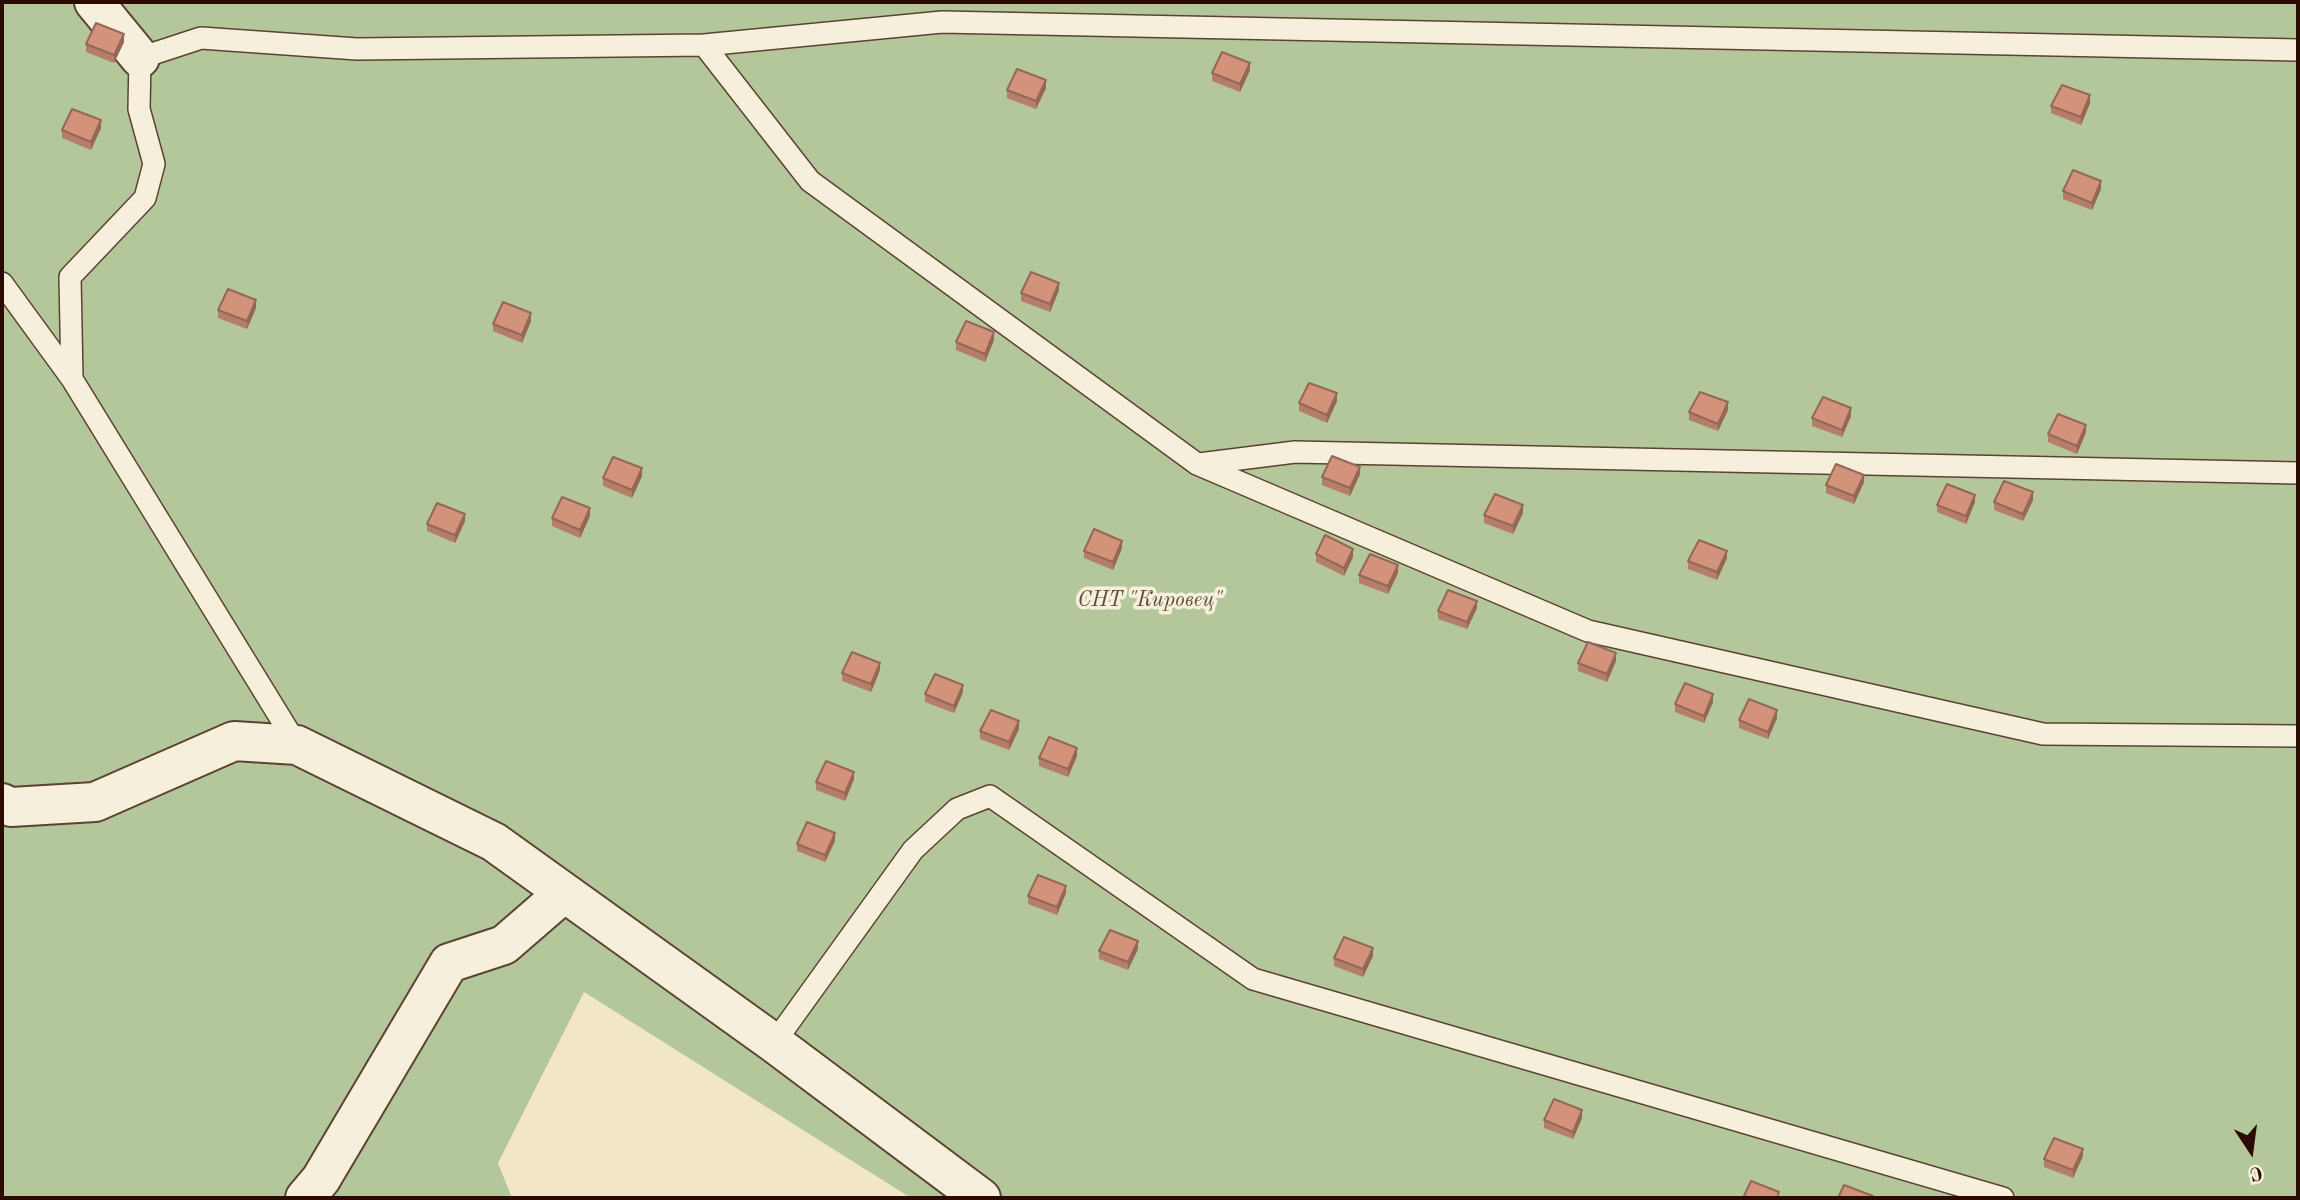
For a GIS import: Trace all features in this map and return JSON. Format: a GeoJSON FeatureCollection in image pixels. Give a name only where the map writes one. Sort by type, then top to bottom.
{"type":"FeatureCollection","features":[{"type":"Feature","properties":{"kind":"street"},"geometry":{"type":"LineString","coordinates":[[94,2],[140,58]]}},
{"type":"Feature","properties":{"kind":"street"},"geometry":{"type":"LineString","coordinates":[[2,803],[11,807],[94,802],[234,741],[297,745],[494,842],[775,1043],[981,1198]]}},
{"type":"Feature","properties":{"kind":"street"},"geometry":{"type":"LineString","coordinates":[[305,1198],[321,1180],[449,963],[504,945],[564,893]]}},
{"type":"Feature","properties":{"kind":"lane"},"geometry":{"type":"LineString","coordinates":[[72,379],[70,277],[145,198],[154,164],[139,109],[140,58],[201,38],[357,48],[704,45],[942,22],[2298,50]]}},
{"type":"Feature","properties":{"kind":"lane"},"geometry":{"type":"LineString","coordinates":[[704,45],[810,181],[1198,464],[1588,631],[2043,734],[2298,736]]}},
{"type":"Feature","properties":{"kind":"lane"},"geometry":{"type":"LineString","coordinates":[[2,283],[72,379],[297,745]]}},
{"type":"Feature","properties":{"kind":"lane"},"geometry":{"type":"LineString","coordinates":[[1198,464],[1295,452],[2298,473]]}},
{"type":"Feature","properties":{"kind":"lane"},"geometry":{"type":"LineString","coordinates":[[775,1043],[913,850],[957,809],[990,796],[1253,979],[2003,1198]]}},
{"type":"Feature","properties":{"kind":"green space","name":"СНТ \"Кировец\""},"geometry":{"type":"Polygon","coordinates":[[[2,2],[2298,2],[2298,1198],[911,1198],[584,992],[498,1163],[512,1198],[2,1198],[2,2]]]}},
{"type":"Feature","properties":{"kind":"building"},"geometry":{"type":"Polygon","coordinates":[[[96,23],[124,34],[114,55],[86,44],[96,23]]]}},
{"type":"Feature","properties":{"kind":"building"},"geometry":{"type":"Polygon","coordinates":[[[1222,52],[1250,63],[1240,84],[1212,73],[1222,52]]]}},
{"type":"Feature","properties":{"kind":"building"},"geometry":{"type":"Polygon","coordinates":[[[1017,69],[1046,80],[1036,101],[1007,90],[1017,69]]]}},
{"type":"Feature","properties":{"kind":"building"},"geometry":{"type":"Polygon","coordinates":[[[2062,85],[2090,95],[2081,117],[2051,106],[2062,85]]]}},
{"type":"Feature","properties":{"kind":"building"},"geometry":{"type":"Polygon","coordinates":[[[72,109],[101,120],[91,142],[62,130],[72,109]]]}},
{"type":"Feature","properties":{"kind":"building"},"geometry":{"type":"Polygon","coordinates":[[[2073,170],[2101,181],[2092,203],[2063,191],[2073,170]]]}},
{"type":"Feature","properties":{"kind":"building"},"geometry":{"type":"Polygon","coordinates":[[[1031,272],[1059,283],[1050,304],[1021,293],[1031,272]]]}},
{"type":"Feature","properties":{"kind":"building"},"geometry":{"type":"Polygon","coordinates":[[[228,289],[256,300],[247,321],[218,310],[228,289]]]}},
{"type":"Feature","properties":{"kind":"building"},"geometry":{"type":"Polygon","coordinates":[[[503,302],[531,313],[522,335],[493,324],[503,302]]]}},
{"type":"Feature","properties":{"kind":"building"},"geometry":{"type":"Polygon","coordinates":[[[966,321],[994,332],[985,354],[956,342],[966,321]]]}},
{"type":"Feature","properties":{"kind":"building"},"geometry":{"type":"Polygon","coordinates":[[[1309,383],[1337,393],[1327,415],[1299,403],[1309,383]]]}},
{"type":"Feature","properties":{"kind":"building"},"geometry":{"type":"Polygon","coordinates":[[[1700,392],[1728,402],[1718,424],[1689,412],[1700,392]]]}},
{"type":"Feature","properties":{"kind":"building"},"geometry":{"type":"Polygon","coordinates":[[[1823,397],[1851,408],[1842,430],[1812,418],[1823,397]]]}},
{"type":"Feature","properties":{"kind":"building"},"geometry":{"type":"Polygon","coordinates":[[[2058,414],[2086,425],[2077,446],[2048,434],[2058,414]]]}},
{"type":"Feature","properties":{"kind":"building"},"geometry":{"type":"Polygon","coordinates":[[[1332,456],[1360,467],[1350,488],[1322,477],[1332,456]]]}},
{"type":"Feature","properties":{"kind":"building"},"geometry":{"type":"Polygon","coordinates":[[[613,457],[642,468],[632,490],[603,478],[613,457]]]}},
{"type":"Feature","properties":{"kind":"building"},"geometry":{"type":"Polygon","coordinates":[[[1836,464],[1864,475],[1854,496],[1826,485],[1836,464]]]}},
{"type":"Feature","properties":{"kind":"building"},"geometry":{"type":"Polygon","coordinates":[[[2004,481],[2033,492],[2023,514],[1994,502],[2004,481]]]}},
{"type":"Feature","properties":{"kind":"building"},"geometry":{"type":"Polygon","coordinates":[[[1947,484],[1975,495],[1966,516],[1937,505],[1947,484]]]}},
{"type":"Feature","properties":{"kind":"building"},"geometry":{"type":"Polygon","coordinates":[[[1495,494],[1523,505],[1513,526],[1484,515],[1495,494]]]}},
{"type":"Feature","properties":{"kind":"building"},"geometry":{"type":"Polygon","coordinates":[[[562,497],[590,508],[580,530],[552,518],[562,497]]]}},
{"type":"Feature","properties":{"kind":"building"},"geometry":{"type":"Polygon","coordinates":[[[437,503],[465,514],[455,535],[427,524],[437,503]]]}},
{"type":"Feature","properties":{"kind":"building"},"geometry":{"type":"Polygon","coordinates":[[[1094,529],[1122,541],[1113,562],[1084,551],[1094,529]]]}},
{"type":"Feature","properties":{"kind":"building"},"geometry":{"type":"Polygon","coordinates":[[[1325,535],[1353,549],[1344,568],[1316,554],[1325,535]]]}},
{"type":"Feature","properties":{"kind":"building"},"geometry":{"type":"Polygon","coordinates":[[[1699,540],[1727,551],[1717,572],[1688,561],[1699,540]]]}},
{"type":"Feature","properties":{"kind":"building"},"geometry":{"type":"Polygon","coordinates":[[[1370,554],[1398,565],[1388,586],[1359,575],[1370,554]]]}},
{"type":"Feature","properties":{"kind":"building"},"geometry":{"type":"Polygon","coordinates":[[[1448,590],[1477,601],[1467,622],[1438,611],[1448,590]]]}},
{"type":"Feature","properties":{"kind":"building"},"geometry":{"type":"Polygon","coordinates":[[[1588,642],[1616,653],[1607,674],[1578,663],[1588,642]]]}},
{"type":"Feature","properties":{"kind":"building"},"geometry":{"type":"Polygon","coordinates":[[[852,652],[880,663],[871,684],[842,673],[852,652]]]}},
{"type":"Feature","properties":{"kind":"building"},"geometry":{"type":"Polygon","coordinates":[[[935,674],[963,685],[954,706],[925,694],[935,674]]]}},
{"type":"Feature","properties":{"kind":"building"},"geometry":{"type":"Polygon","coordinates":[[[1685,683],[1713,694],[1704,716],[1675,704],[1685,683]]]}},
{"type":"Feature","properties":{"kind":"building"},"geometry":{"type":"Polygon","coordinates":[[[1749,699],[1777,710],[1768,732],[1739,720],[1749,699]]]}},
{"type":"Feature","properties":{"kind":"building"},"geometry":{"type":"Polygon","coordinates":[[[991,710],[1019,721],[1009,742],[980,731],[991,710]]]}},
{"type":"Feature","properties":{"kind":"building"},"geometry":{"type":"Polygon","coordinates":[[[1049,737],[1077,748],[1068,769],[1039,758],[1049,737]]]}},
{"type":"Feature","properties":{"kind":"building"},"geometry":{"type":"Polygon","coordinates":[[[826,761],[854,772],[845,793],[816,782],[826,761]]]}},
{"type":"Feature","properties":{"kind":"building"},"geometry":{"type":"Polygon","coordinates":[[[807,822],[835,833],[825,855],[797,844],[807,822]]]}},
{"type":"Feature","properties":{"kind":"building"},"geometry":{"type":"Polygon","coordinates":[[[1038,875],[1066,886],[1057,907],[1028,896],[1038,875]]]}},
{"type":"Feature","properties":{"kind":"building"},"geometry":{"type":"Polygon","coordinates":[[[1110,930],[1138,941],[1128,962],[1099,951],[1110,930]]]}},
{"type":"Feature","properties":{"kind":"building"},"geometry":{"type":"Polygon","coordinates":[[[1344,937],[1373,948],[1363,969],[1334,958],[1344,937]]]}},
{"type":"Feature","properties":{"kind":"building"},"geometry":{"type":"Polygon","coordinates":[[[1554,1099],[1582,1110],[1573,1132],[1544,1120],[1554,1099]]]}},
{"type":"Feature","properties":{"kind":"building"},"geometry":{"type":"Polygon","coordinates":[[[2054,1138],[2083,1149],[2073,1170],[2044,1159],[2054,1138]]]}},
{"type":"Feature","properties":{"kind":"building"},"geometry":{"type":"Polygon","coordinates":[[[1751,1181],[1779,1192],[1777,1198],[1743,1198],[1751,1181]]]}},
{"type":"Feature","properties":{"kind":"building"},"geometry":{"type":"Polygon","coordinates":[[[1844,1185],[1873,1196],[1838,1198],[1844,1185]]]}}]}
